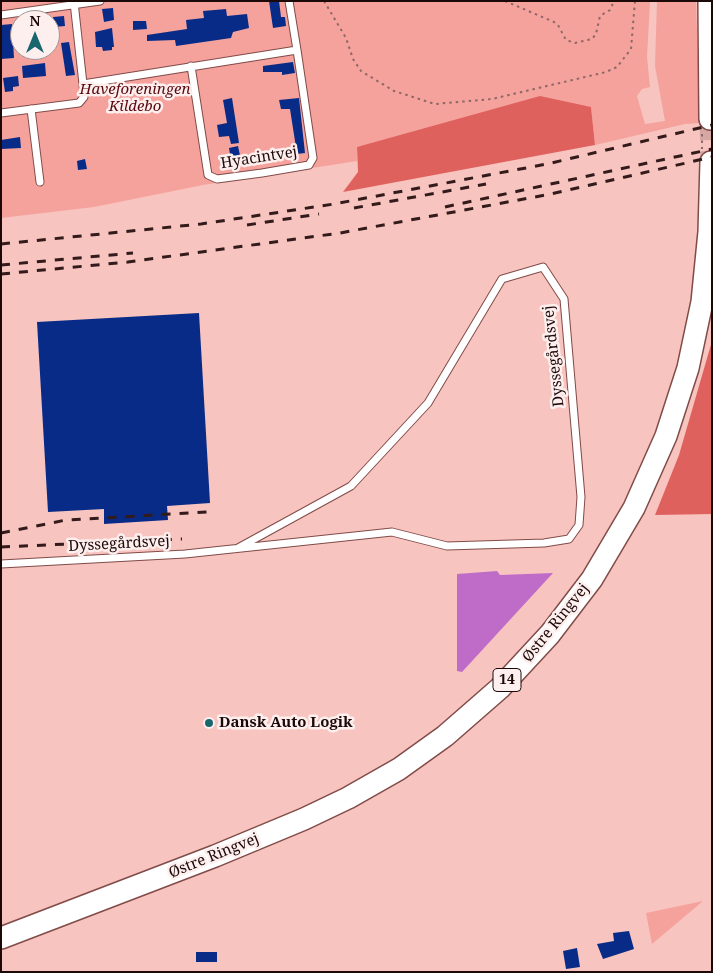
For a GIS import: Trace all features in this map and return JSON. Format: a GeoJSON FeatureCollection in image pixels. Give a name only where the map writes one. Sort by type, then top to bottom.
{"type":"FeatureCollection","features":[{"type":"Feature","properties":{"kind":"main road"},"geometry":{"type":"LineString","coordinates":[[706,122],[709,1]]}},
{"type":"Feature","properties":{"kind":"main road","name":"Østre Ringvej"},"geometry":{"type":"LineString","coordinates":[[1,938],[304,820],[348,798],[398,769],[444,736],[500,688],[550,634],[592,579],[634,508],[666,436],[688,368],[702,302],[709,232],[706,157]]}},
{"type":"Feature","properties":{"kind":"lane"},"geometry":{"type":"LineString","coordinates":[[1,15],[74,3],[100,1]]}},
{"type":"Feature","properties":{"kind":"lane","name":"Hyacintvej"},"geometry":{"type":"LineString","coordinates":[[191,66],[208,175],[217,179],[309,164],[313,158],[289,1]]}},
{"type":"Feature","properties":{"kind":"lane"},"geometry":{"type":"LineString","coordinates":[[1,113],[79,103],[84,98],[74,3]]}},
{"type":"Feature","properties":{"kind":"lane"},"geometry":{"type":"LineString","coordinates":[[83,84],[297,50]]}},
{"type":"Feature","properties":{"kind":"lane"},"geometry":{"type":"LineString","coordinates":[[31,109],[40,182]]}},
{"type":"Feature","properties":{"kind":"lane","name":"Dyssegårdsvej"},"geometry":{"type":"LineString","coordinates":[[1,564],[185,554],[392,532],[447,546],[544,543],[569,539],[579,525],[581,497],[564,299],[543,267],[502,279],[428,403],[350,486],[238,548]]}},
{"type":"Feature","properties":{"kind":"path"},"geometry":{"type":"LineString","coordinates":[[324,1],[346,38],[353,59],[362,71],[394,91],[435,104],[492,99],[575,80],[606,72],[617,67],[631,49],[635,1]]}},
{"type":"Feature","properties":{"kind":"path"},"geometry":{"type":"LineString","coordinates":[[505,1],[554,22],[558,25],[566,40],[575,43],[592,39],[596,34],[600,16],[610,10],[614,1]]}},
{"type":"Feature","properties":{"kind":"path"},"geometry":{"type":"LineString","coordinates":[[706,122],[706,157]]}},
{"type":"Feature","properties":{"kind":"green space","name":"Haveforeningen Kildebo"},"geometry":{"type":"Polygon","coordinates":[[[1,1],[650,1],[647,57],[650,87],[642,89],[637,96],[645,124],[665,121],[655,66],[657,1],[696,1],[700,123],[685,124],[595,145],[591,107],[357,147],[357,161],[203,185],[94,207],[1,218],[1,1]]]}},
{"type":"Feature","properties":{"kind":"green space"},"geometry":{"type":"Polygon","coordinates":[[[703,901],[652,944],[646,913],[703,901]]]}},
{"type":"Feature","properties":{"kind":"shaded area"},"geometry":{"type":"Polygon","coordinates":[[[540,96],[591,107],[595,145],[343,192],[358,172],[357,147],[540,96]]]}},
{"type":"Feature","properties":{"kind":"shaded area"},"geometry":{"type":"Polygon","coordinates":[[[712,341],[712,514],[655,515],[679,455],[712,341]]]}},
{"type":"Feature","properties":{"kind":"shaded area"},"geometry":{"type":"Polygon","coordinates":[[[497,571],[500,575],[553,573],[462,672],[457,671],[457,574],[497,571]]]}},
{"type":"Feature","properties":{"kind":"building"},"geometry":{"type":"Polygon","coordinates":[[[269,1],[279,1],[281,17],[285,17],[286,26],[273,28],[269,1]]]}},
{"type":"Feature","properties":{"kind":"building"},"geometry":{"type":"Polygon","coordinates":[[[113,8],[114,20],[104,22],[102,9],[113,8]]]}},
{"type":"Feature","properties":{"kind":"building"},"geometry":{"type":"Polygon","coordinates":[[[226,9],[227,16],[247,14],[249,28],[233,32],[231,38],[176,46],[175,40],[147,41],[147,35],[187,29],[186,20],[204,18],[203,11],[226,9]]]}},
{"type":"Feature","properties":{"kind":"building"},"geometry":{"type":"Polygon","coordinates":[[[60,16],[64,16],[65,26],[60,26],[60,16]]]}},
{"type":"Feature","properties":{"kind":"building"},"geometry":{"type":"Polygon","coordinates":[[[133,21],[146,21],[147,29],[133,30],[133,21]]]}},
{"type":"Feature","properties":{"kind":"building"},"geometry":{"type":"Polygon","coordinates":[[[10,24],[10,58],[1,59],[1,25],[10,24]]]}},
{"type":"Feature","properties":{"kind":"building"},"geometry":{"type":"Polygon","coordinates":[[[112,28],[114,47],[112,47],[112,50],[103,51],[102,47],[96,47],[95,32],[112,28]]]}},
{"type":"Feature","properties":{"kind":"building"},"geometry":{"type":"Polygon","coordinates":[[[69,42],[75,75],[66,76],[61,43],[69,42]]]}},
{"type":"Feature","properties":{"kind":"building"},"geometry":{"type":"Polygon","coordinates":[[[293,62],[295,73],[282,75],[282,72],[263,72],[263,66],[293,62]]]}},
{"type":"Feature","properties":{"kind":"building"},"geometry":{"type":"Polygon","coordinates":[[[45,63],[46,76],[23,78],[22,66],[45,63]]]}},
{"type":"Feature","properties":{"kind":"building"},"geometry":{"type":"Polygon","coordinates":[[[18,76],[19,86],[13,87],[13,91],[5,92],[3,78],[18,76]]]}},
{"type":"Feature","properties":{"kind":"building"},"geometry":{"type":"Polygon","coordinates":[[[232,98],[239,143],[231,144],[229,136],[219,137],[217,125],[227,123],[223,100],[232,98]]]}},
{"type":"Feature","properties":{"kind":"building"},"geometry":{"type":"Polygon","coordinates":[[[299,98],[305,153],[297,154],[290,109],[281,109],[279,100],[299,98]]]}},
{"type":"Feature","properties":{"kind":"building"},"geometry":{"type":"Polygon","coordinates":[[[20,137],[21,148],[1,149],[1,140],[20,137]]]}},
{"type":"Feature","properties":{"kind":"building"},"geometry":{"type":"Polygon","coordinates":[[[238,146],[241,160],[231,161],[229,148],[238,146]]]}},
{"type":"Feature","properties":{"kind":"building"},"geometry":{"type":"Polygon","coordinates":[[[85,159],[87,169],[78,170],[77,161],[85,159]]]}},
{"type":"Feature","properties":{"kind":"building"},"geometry":{"type":"Polygon","coordinates":[[[199,313],[210,503],[167,506],[168,520],[104,524],[104,509],[48,512],[37,322],[199,313]]]}},
{"type":"Feature","properties":{"kind":"building"},"geometry":{"type":"Polygon","coordinates":[[[629,931],[634,949],[603,959],[597,944],[614,941],[613,933],[629,931]]]}},
{"type":"Feature","properties":{"kind":"building"},"geometry":{"type":"Polygon","coordinates":[[[577,948],[580,967],[566,969],[563,951],[577,948]]]}},
{"type":"Feature","properties":{"kind":"building"},"geometry":{"type":"Polygon","coordinates":[[[196,952],[217,952],[217,962],[196,962],[196,952]]]}},
{"type":"Feature","properties":{"kind":"tunnel"},"geometry":{"type":"LineString","coordinates":[[710,119],[711,162]]}},
{"type":"Feature","properties":{"kind":"railway"},"geometry":{"type":"LineString","coordinates":[[1,244],[201,224],[334,204],[547,164],[712,125]]}},
{"type":"Feature","properties":{"kind":"railway"},"geometry":{"type":"LineString","coordinates":[[445,207],[712,149]]}},
{"type":"Feature","properties":{"kind":"railway"},"geometry":{"type":"LineString","coordinates":[[1,274],[128,262],[340,233],[551,194],[712,157]]}},
{"type":"Feature","properties":{"kind":"railway"},"geometry":{"type":"LineString","coordinates":[[354,208],[486,184]]}},
{"type":"Feature","properties":{"kind":"railway"},"geometry":{"type":"LineString","coordinates":[[247,225],[319,214]]}},
{"type":"Feature","properties":{"kind":"railway"},"geometry":{"type":"LineString","coordinates":[[1,265],[133,253]]}},
{"type":"Feature","properties":{"kind":"railway"},"geometry":{"type":"LineString","coordinates":[[1,533],[66,520],[208,512]]}},
{"type":"Feature","properties":{"kind":"railway"},"geometry":{"type":"LineString","coordinates":[[1,547],[182,539]]}},
{"type":"Feature","properties":{"kind":"place","name":"Dansk Auto Logik"},"geometry":{"type":"Point","coordinates":[209,723]}}]}
